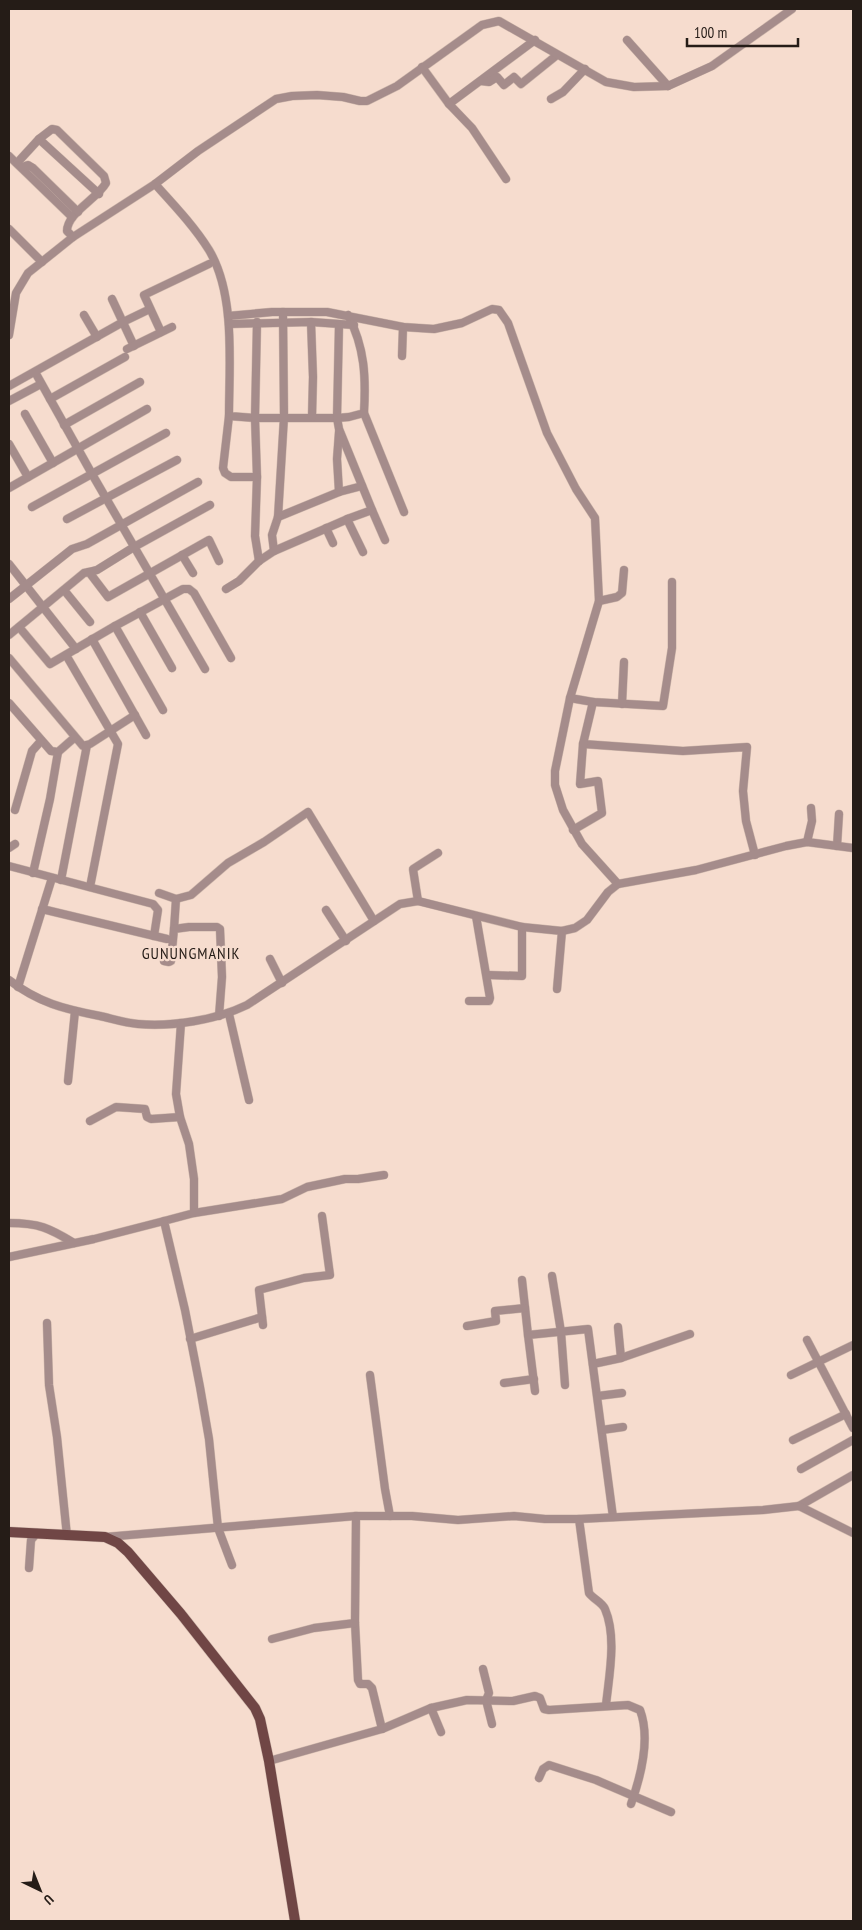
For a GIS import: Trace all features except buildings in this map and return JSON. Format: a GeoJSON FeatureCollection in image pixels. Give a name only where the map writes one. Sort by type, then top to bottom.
{"type":"FeatureCollection","features":[{"type":"Feature","properties":{"kind":"main road"},"geometry":{"type":"LineString","coordinates":[[9,1532],[105,1537],[118,1543],[128,1552],[244,1693],[260,1719],[269,1761],[295,1921]]}},
{"type":"Feature","properties":{"kind":"street"},"geometry":{"type":"LineString","coordinates":[[9,335],[16,293],[28,273],[73,237],[155,184],[198,151],[276,99],[317,95],[343,97],[360,101],[367,100],[397,86],[482,25],[499,21],[536,40],[557,55],[606,82],[634,87],[668,86],[712,66],[792,9]]}},
{"type":"Feature","properties":{"kind":"street"},"geometry":{"type":"LineString","coordinates":[[450,104],[536,40]]}},
{"type":"Feature","properties":{"kind":"street"},"geometry":{"type":"LineString","coordinates":[[627,40],[668,86]]}},
{"type":"Feature","properties":{"kind":"street"},"geometry":{"type":"LineString","coordinates":[[481,81],[488,82],[497,77],[504,85],[514,77],[521,84],[557,55]]}},
{"type":"Feature","properties":{"kind":"street"},"geometry":{"type":"LineString","coordinates":[[422,67],[450,104],[472,128],[506,179]]}},
{"type":"Feature","properties":{"kind":"street"},"geometry":{"type":"LineString","coordinates":[[551,99],[564,92],[585,69]]}},
{"type":"Feature","properties":{"kind":"street"},"geometry":{"type":"LineString","coordinates":[[19,165],[39,139],[52,129],[57,130],[104,176],[106,183],[99,194],[75,214],[67,228],[67,231],[73,237]]}},
{"type":"Feature","properties":{"kind":"street"},"geometry":{"type":"LineString","coordinates":[[39,139],[99,194]]}},
{"type":"Feature","properties":{"kind":"street"},"geometry":{"type":"LineString","coordinates":[[9,156],[75,214]]}},
{"type":"Feature","properties":{"kind":"street"},"geometry":{"type":"LineString","coordinates":[[155,184],[195,229],[216,263],[229,320],[229,416],[223,468],[231,477],[257,477]]}},
{"type":"Feature","properties":{"kind":"street"},"geometry":{"type":"LineString","coordinates":[[9,229],[42,262]]}},
{"type":"Feature","properties":{"kind":"street"},"geometry":{"type":"LineString","coordinates":[[161,332],[144,296],[145,294],[209,264]]}},
{"type":"Feature","properties":{"kind":"street"},"geometry":{"type":"LineString","coordinates":[[9,286],[16,293]]}},
{"type":"Feature","properties":{"kind":"street"},"geometry":{"type":"LineString","coordinates":[[112,299],[123,322],[129,351]]}},
{"type":"Feature","properties":{"kind":"street"},"geometry":{"type":"LineString","coordinates":[[9,386],[123,322],[150,309]]}},
{"type":"Feature","properties":{"kind":"street"},"geometry":{"type":"LineString","coordinates":[[229,320],[283,312],[327,312],[403,327],[434,329],[462,323],[492,309],[499,310],[508,323],[547,434],[576,489],[595,518],[599,601],[570,698],[555,771],[555,786],[563,810],[582,844],[618,884]]}},
{"type":"Feature","properties":{"kind":"street"},"geometry":{"type":"LineString","coordinates":[[274,551],[272,535],[278,517],[284,417],[283,312]]}},
{"type":"Feature","properties":{"kind":"street"},"geometry":{"type":"LineString","coordinates":[[84,315],[97,337]]}},
{"type":"Feature","properties":{"kind":"street"},"geometry":{"type":"LineString","coordinates":[[348,315],[354,325],[363,350],[365,374],[364,413],[404,512]]}},
{"type":"Feature","properties":{"kind":"street"},"geometry":{"type":"LineString","coordinates":[[229,320],[354,325]]}},
{"type":"Feature","properties":{"kind":"street"},"geometry":{"type":"LineString","coordinates":[[257,322],[255,536],[259,561]]}},
{"type":"Feature","properties":{"kind":"street"},"geometry":{"type":"LineString","coordinates":[[311,322],[312,417]]}},
{"type":"Feature","properties":{"kind":"street"},"geometry":{"type":"LineString","coordinates":[[338,324],[337,418],[339,429],[385,540]]}},
{"type":"Feature","properties":{"kind":"street"},"geometry":{"type":"LineString","coordinates":[[50,399],[172,326]]}},
{"type":"Feature","properties":{"kind":"street"},"geometry":{"type":"LineString","coordinates":[[402,356],[403,327]]}},
{"type":"Feature","properties":{"kind":"street"},"geometry":{"type":"LineString","coordinates":[[35,372],[205,669]]}},
{"type":"Feature","properties":{"kind":"street"},"geometry":{"type":"LineString","coordinates":[[64,425],[140,382]]}},
{"type":"Feature","properties":{"kind":"street"},"geometry":{"type":"LineString","coordinates":[[9,401],[41,384]]}},
{"type":"Feature","properties":{"kind":"street"},"geometry":{"type":"LineString","coordinates":[[9,488],[147,409]]}},
{"type":"Feature","properties":{"kind":"street"},"geometry":{"type":"LineString","coordinates":[[229,416],[255,418],[349,418],[364,413]]}},
{"type":"Feature","properties":{"kind":"street"},"geometry":{"type":"LineString","coordinates":[[25,414],[53,463]]}},
{"type":"Feature","properties":{"kind":"street"},"geometry":{"type":"LineString","coordinates":[[339,429],[337,459],[339,492]]}},
{"type":"Feature","properties":{"kind":"street"},"geometry":{"type":"LineString","coordinates":[[32,507],[166,433]]}},
{"type":"Feature","properties":{"kind":"street"},"geometry":{"type":"LineString","coordinates":[[9,444],[28,477]]}},
{"type":"Feature","properties":{"kind":"street"},"geometry":{"type":"LineString","coordinates":[[67,519],[177,460]]}},
{"type":"Feature","properties":{"kind":"street"},"geometry":{"type":"LineString","coordinates":[[9,599],[72,549],[87,544],[198,482]]}},
{"type":"Feature","properties":{"kind":"street"},"geometry":{"type":"LineString","coordinates":[[278,517],[339,492],[362,486]]}},
{"type":"Feature","properties":{"kind":"street"},"geometry":{"type":"LineString","coordinates":[[9,635],[84,573],[97,570],[210,505]]}},
{"type":"Feature","properties":{"kind":"street"},"geometry":{"type":"LineString","coordinates":[[226,588],[239,581],[259,561],[274,551],[372,510]]}},
{"type":"Feature","properties":{"kind":"street"},"geometry":{"type":"LineString","coordinates":[[347,519],[363,552]]}},
{"type":"Feature","properties":{"kind":"street"},"geometry":{"type":"LineString","coordinates":[[326,528],[333,543]]}},
{"type":"Feature","properties":{"kind":"street"},"geometry":{"type":"LineString","coordinates":[[108,597],[217,535]]}},
{"type":"Feature","properties":{"kind":"street"},"geometry":{"type":"LineString","coordinates":[[209,540],[219,560]]}},
{"type":"Feature","properties":{"kind":"street"},"geometry":{"type":"LineString","coordinates":[[182,555],[193,573]]}},
{"type":"Feature","properties":{"kind":"street"},"geometry":{"type":"LineString","coordinates":[[9,564],[76,649]]}},
{"type":"Feature","properties":{"kind":"street"},"geometry":{"type":"LineString","coordinates":[[599,601],[617,597],[624,591],[624,570]]}},
{"type":"Feature","properties":{"kind":"street"},"geometry":{"type":"LineString","coordinates":[[90,572],[114,605]]}},
{"type":"Feature","properties":{"kind":"street"},"geometry":{"type":"LineString","coordinates":[[570,698],[593,702],[664,706],[672,648],[672,582]]}},
{"type":"Feature","properties":{"kind":"street"},"geometry":{"type":"LineString","coordinates":[[19,627],[50,664],[164,599],[183,589],[189,589],[194,593],[231,658]]}},
{"type":"Feature","properties":{"kind":"street"},"geometry":{"type":"LineString","coordinates":[[64,590],[90,622]]}},
{"type":"Feature","properties":{"kind":"street"},"geometry":{"type":"LineString","coordinates":[[140,612],[172,668]]}},
{"type":"Feature","properties":{"kind":"street"},"geometry":{"type":"LineString","coordinates":[[115,626],[163,710]]}},
{"type":"Feature","properties":{"kind":"street"},"geometry":{"type":"LineString","coordinates":[[92,639],[146,735]]}},
{"type":"Feature","properties":{"kind":"street"},"geometry":{"type":"LineString","coordinates":[[66,655],[118,744],[90,887]]}},
{"type":"Feature","properties":{"kind":"street"},"geometry":{"type":"LineString","coordinates":[[9,658],[82,746],[87,745],[134,715]]}},
{"type":"Feature","properties":{"kind":"street"},"geometry":{"type":"LineString","coordinates":[[622,704],[624,662]]}},
{"type":"Feature","properties":{"kind":"street"},"geometry":{"type":"LineString","coordinates":[[574,830],[602,813],[598,781],[580,784],[583,744],[593,702]]}},
{"type":"Feature","properties":{"kind":"street"},"geometry":{"type":"LineString","coordinates":[[9,703],[51,751],[58,752]]}},
{"type":"Feature","properties":{"kind":"street"},"geometry":{"type":"LineString","coordinates":[[33,873],[50,799],[58,752],[74,738]]}},
{"type":"Feature","properties":{"kind":"street"},"geometry":{"type":"LineString","coordinates":[[15,810],[32,751],[41,741]]}},
{"type":"Feature","properties":{"kind":"street"},"geometry":{"type":"LineString","coordinates":[[583,744],[683,751],[747,746],[743,791],[746,821],[755,855]]}},
{"type":"Feature","properties":{"kind":"street"},"geometry":{"type":"LineString","coordinates":[[61,880],[87,745]]}},
{"type":"Feature","properties":{"kind":"street"},"geometry":{"type":"LineString","coordinates":[[808,842],[812,821],[811,808]]}},
{"type":"Feature","properties":{"kind":"street"},"geometry":{"type":"LineString","coordinates":[[159,893],[176,899],[191,895],[228,863],[264,842],[308,812],[374,921]]}},
{"type":"Feature","properties":{"kind":"street"},"geometry":{"type":"LineString","coordinates":[[837,846],[839,814]]}},
{"type":"Feature","properties":{"kind":"street"},"geometry":{"type":"LineString","coordinates":[[9,980],[36,999],[58,1007],[140,1024],[181,1022],[220,1016],[229,1014],[247,1005],[400,904],[418,901],[522,927],[562,931],[574,928],[587,920],[608,892],[618,884],[696,870],[808,842],[853,848]]}},
{"type":"Feature","properties":{"kind":"street"},"geometry":{"type":"LineString","coordinates":[[418,901],[413,869],[438,853]]}},
{"type":"Feature","properties":{"kind":"street"},"geometry":{"type":"LineString","coordinates":[[9,866],[153,904],[158,910],[154,936]]}},
{"type":"Feature","properties":{"kind":"street"},"geometry":{"type":"LineString","coordinates":[[18,987],[52,878]]}},
{"type":"Feature","properties":{"kind":"street"},"geometry":{"type":"LineString","coordinates":[[164,961],[172,961],[176,899]]}},
{"type":"Feature","properties":{"kind":"street"},"geometry":{"type":"LineString","coordinates":[[42,909],[167,940]]}},
{"type":"Feature","properties":{"kind":"street"},"geometry":{"type":"LineString","coordinates":[[326,910],[346,940]]}},
{"type":"Feature","properties":{"kind":"street"},"geometry":{"type":"LineString","coordinates":[[469,1001],[490,1000],[488,975],[476,916]]}},
{"type":"Feature","properties":{"kind":"street"},"geometry":{"type":"LineString","coordinates":[[174,929],[189,927],[218,927],[220,929],[222,977],[220,1016]]}},
{"type":"Feature","properties":{"kind":"street"},"geometry":{"type":"LineString","coordinates":[[488,975],[522,976],[522,927]]}},
{"type":"Feature","properties":{"kind":"street"},"geometry":{"type":"LineString","coordinates":[[557,989],[562,931]]}},
{"type":"Feature","properties":{"kind":"street"},"geometry":{"type":"LineString","coordinates":[[270,959],[282,983]]}},
{"type":"Feature","properties":{"kind":"street"},"geometry":{"type":"LineString","coordinates":[[68,1081],[75,1011]]}},
{"type":"Feature","properties":{"kind":"street"},"geometry":{"type":"LineString","coordinates":[[229,1014],[250,1100]]}},
{"type":"Feature","properties":{"kind":"street"},"geometry":{"type":"LineString","coordinates":[[181,1022],[176,1087],[180,1117],[189,1144],[193,1170],[194,1213]]}},
{"type":"Feature","properties":{"kind":"street"},"geometry":{"type":"LineString","coordinates":[[90,1121],[117,1106],[145,1108],[147,1117],[151,1120],[180,1117]]}},
{"type":"Feature","properties":{"kind":"street"},"geometry":{"type":"LineString","coordinates":[[9,1256],[74,1243],[194,1213],[282,1199],[302,1188],[345,1179],[384,1175]]}},
{"type":"Feature","properties":{"kind":"street"},"geometry":{"type":"LineString","coordinates":[[190,1339],[263,1321],[258,1290],[304,1278],[330,1275],[322,1216]]}},
{"type":"Feature","properties":{"kind":"street"},"geometry":{"type":"LineString","coordinates":[[164,1221],[200,1387],[218,1528],[232,1566]]}},
{"type":"Feature","properties":{"kind":"street"},"geometry":{"type":"LineString","coordinates":[[9,1222],[48,1228],[74,1243]]}},
{"type":"Feature","properties":{"kind":"street"},"geometry":{"type":"LineString","coordinates":[[552,1276],[561,1332],[565,1385]]}},
{"type":"Feature","properties":{"kind":"street"},"geometry":{"type":"LineString","coordinates":[[522,1280],[535,1391]]}},
{"type":"Feature","properties":{"kind":"street"},"geometry":{"type":"LineString","coordinates":[[467,1326],[496,1320],[495,1311],[525,1308]]}},
{"type":"Feature","properties":{"kind":"street"},"geometry":{"type":"LineString","coordinates":[[47,1323],[49,1385],[57,1437],[67,1536]]}},
{"type":"Feature","properties":{"kind":"street"},"geometry":{"type":"LineString","coordinates":[[618,1327],[621,1358]]}},
{"type":"Feature","properties":{"kind":"street"},"geometry":{"type":"LineString","coordinates":[[528,1335],[588,1329],[613,1517]]}},
{"type":"Feature","properties":{"kind":"street"},"geometry":{"type":"LineString","coordinates":[[593,1364],[621,1358],[690,1334]]}},
{"type":"Feature","properties":{"kind":"street"},"geometry":{"type":"LineString","coordinates":[[807,1340],[853,1428]]}},
{"type":"Feature","properties":{"kind":"street"},"geometry":{"type":"LineString","coordinates":[[791,1375],[853,1344]]}},
{"type":"Feature","properties":{"kind":"street"},"geometry":{"type":"LineString","coordinates":[[370,1375],[390,1516]]}},
{"type":"Feature","properties":{"kind":"street"},"geometry":{"type":"LineString","coordinates":[[504,1383],[534,1379]]}},
{"type":"Feature","properties":{"kind":"street"},"geometry":{"type":"LineString","coordinates":[[598,1396],[622,1392]]}},
{"type":"Feature","properties":{"kind":"street"},"geometry":{"type":"LineString","coordinates":[[792,1440],[846,1414]]}},
{"type":"Feature","properties":{"kind":"street"},"geometry":{"type":"LineString","coordinates":[[602,1430],[622,1427]]}},
{"type":"Feature","properties":{"kind":"street"},"geometry":{"type":"LineString","coordinates":[[801,1468],[853,1440]]}},
{"type":"Feature","properties":{"kind":"street"},"geometry":{"type":"LineString","coordinates":[[105,1537],[356,1516],[458,1520],[514,1516],[545,1519],[579,1519],[763,1510],[799,1506],[853,1475]]}},
{"type":"Feature","properties":{"kind":"street"},"geometry":{"type":"LineString","coordinates":[[799,1506],[853,1533]]}},
{"type":"Feature","properties":{"kind":"street"},"geometry":{"type":"LineString","coordinates":[[356,1516],[354,1623],[358,1680],[360,1684],[368,1684],[372,1688],[382,1728]]}},
{"type":"Feature","properties":{"kind":"street"},"geometry":{"type":"LineString","coordinates":[[579,1519],[589,1593],[592,1598],[606,1609],[612,1640],[606,1705]]}},
{"type":"Feature","properties":{"kind":"street"},"geometry":{"type":"LineString","coordinates":[[29,1568],[31,1540],[37,1533]]}},
{"type":"Feature","properties":{"kind":"street"},"geometry":{"type":"LineString","coordinates":[[272,1640],[314,1628],[354,1623]]}},
{"type":"Feature","properties":{"kind":"street"},"geometry":{"type":"LineString","coordinates":[[483,1669],[489,1692],[486,1700],[492,1724]]}},
{"type":"Feature","properties":{"kind":"street"},"geometry":{"type":"LineString","coordinates":[[269,1761],[382,1728],[431,1708],[466,1700],[513,1701],[535,1696],[540,1698],[544,1709],[549,1710],[606,1705],[633,1706],[640,1710],[643,1718],[644,1755],[632,1800]]}},
{"type":"Feature","properties":{"kind":"street"},"geometry":{"type":"LineString","coordinates":[[431,1708],[441,1732]]}},
{"type":"Feature","properties":{"kind":"street"},"geometry":{"type":"LineString","coordinates":[[539,1778],[543,1769],[549,1765],[596,1780],[632,1800],[672,1812]]}},
{"type":"Feature","properties":{"kind":"district","name":"GUNUNGMANIK"},"geometry":{"type":"Point","coordinates":[191,953]}}]}
